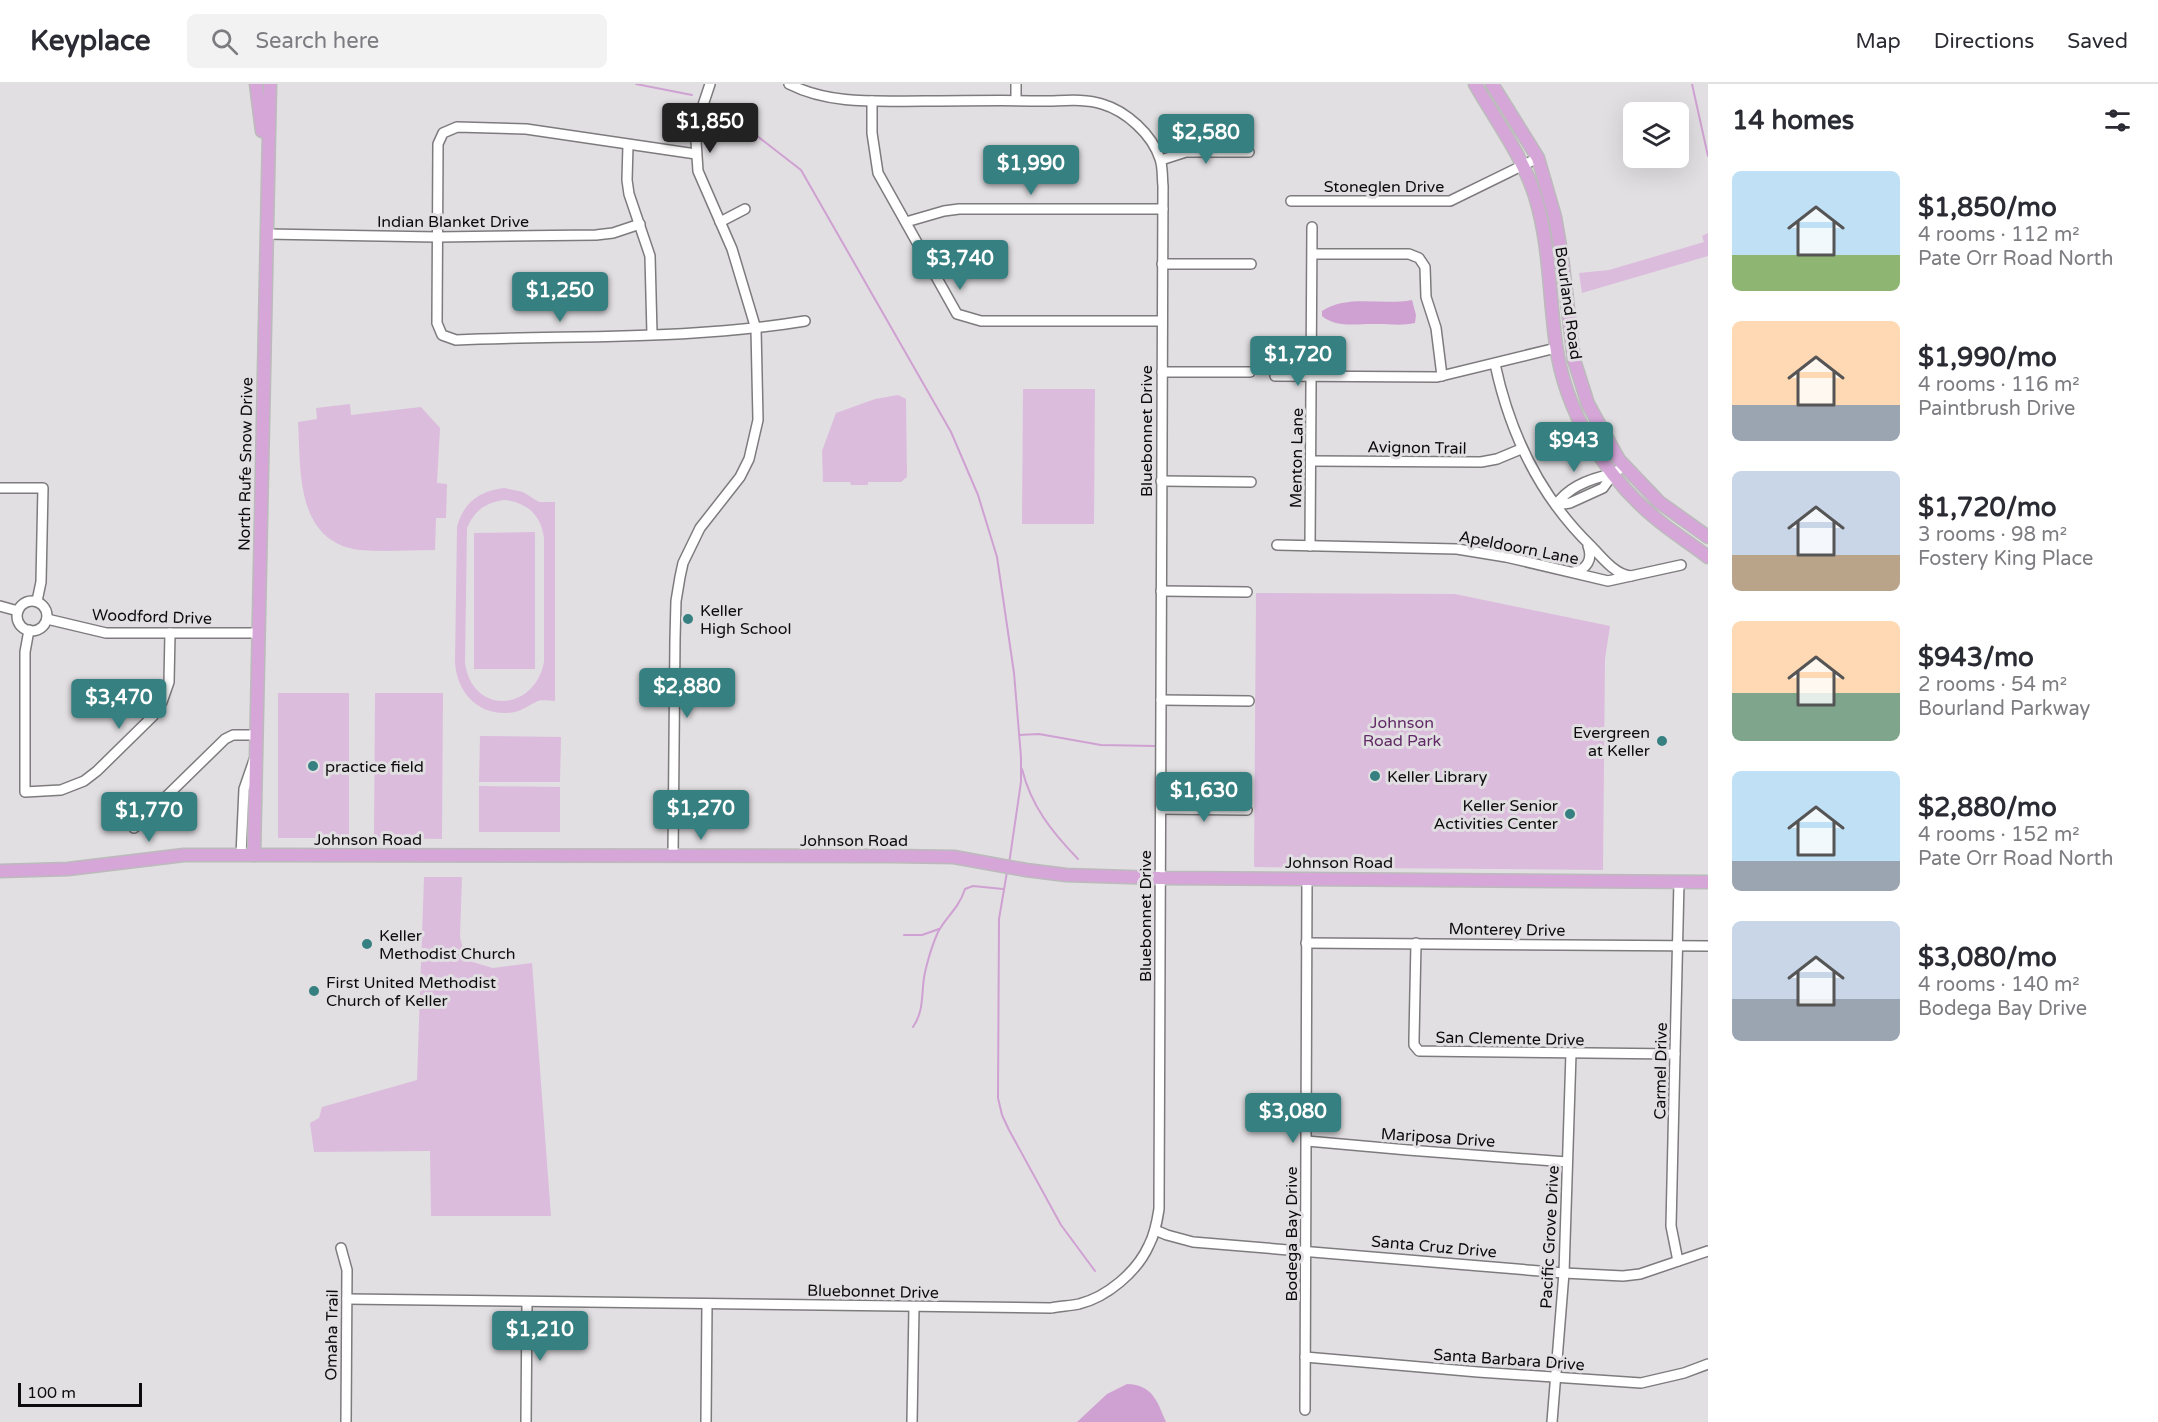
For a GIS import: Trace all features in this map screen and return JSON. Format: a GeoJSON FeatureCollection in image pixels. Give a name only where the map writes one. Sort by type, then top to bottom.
{"type":"FeatureCollection","features":[{"type":"Feature","properties":{"kind":"main road","name":"North Rufe Snow Drive"},"geometry":{"type":"LineString","coordinates":[[256,84],[267,171]]}},
{"type":"Feature","properties":{"kind":"main road","name":"North Rufe Snow Drive"},"geometry":{"type":"LineString","coordinates":[[254,855],[270,84]]}},
{"type":"Feature","properties":{"kind":"main road","name":"Bourland Road"},"geometry":{"type":"LineString","coordinates":[[1475,84],[1511,141],[1535,195],[1541,219],[1556,348],[1574,411],[1596,450],[1619,483],[1653,516],[1708,557]]}},
{"type":"Feature","properties":{"kind":"main road","name":"Bourland Road"},"geometry":{"type":"LineString","coordinates":[[1492,84],[1538,158],[1555,217],[1574,360],[1588,404],[1614,451],[1625,465],[1659,502],[1708,537]]}},
{"type":"Feature","properties":{"kind":"main road","name":"Johnson Road"},"geometry":{"type":"LineString","coordinates":[[0,871],[68,869],[160,856],[954,857],[1065,875],[1160,878],[1708,882]]}},
{"type":"Feature","properties":{"kind":"street"},"geometry":{"type":"LineString","coordinates":[[673,856],[675,639],[678,589],[683,562],[700,528],[740,477],[749,459],[758,420],[756,329],[732,249],[703,184],[696,154],[697,123],[710,84]]}},
{"type":"Feature","properties":{"kind":"street"},"geometry":{"type":"LineString","coordinates":[[789,84],[803,91],[833,98],[872,101],[1016,100],[1102,104],[1118,111],[1142,129],[1161,160],[1186,152],[1249,152]]}},
{"type":"Feature","properties":{"kind":"street"},"geometry":{"type":"LineString","coordinates":[[1016,84],[1016,100]]}},
{"type":"Feature","properties":{"kind":"street"},"geometry":{"type":"LineString","coordinates":[[872,101],[872,133],[878,173],[957,314],[981,321],[1161,321]]}},
{"type":"Feature","properties":{"kind":"street"},"geometry":{"type":"LineString","coordinates":[[696,154],[526,129],[470,126],[450,129],[443,133],[438,144],[437,237],[437,323],[442,334],[456,340],[712,333],[805,321]]}},
{"type":"Feature","properties":{"kind":"street"},"geometry":{"type":"LineString","coordinates":[[628,145],[627,180],[650,256],[652,334]]}},
{"type":"Feature","properties":{"kind":"street","name":"Stoneglen Drive"},"geometry":{"type":"LineString","coordinates":[[1291,201],[1450,201],[1538,158]]}},
{"type":"Feature","properties":{"kind":"street","name":"Bluebonnet Drive"},"geometry":{"type":"LineString","coordinates":[[347,1299],[1051,1308],[1081,1303],[1110,1290],[1135,1267],[1148,1248],[1155,1230],[1159,1209],[1161,160]]}},
{"type":"Feature","properties":{"kind":"street"},"geometry":{"type":"LineString","coordinates":[[720,222],[745,209]]}},
{"type":"Feature","properties":{"kind":"street"},"geometry":{"type":"LineString","coordinates":[[906,222],[959,209],[1162,209]]}},
{"type":"Feature","properties":{"kind":"street","name":"Indian Blanket Drive"},"geometry":{"type":"LineString","coordinates":[[266,234],[437,237],[596,235],[613,233],[640,224]]}},
{"type":"Feature","properties":{"kind":"street","name":"Menton Lane"},"geometry":{"type":"LineString","coordinates":[[1310,546],[1312,227]]}},
{"type":"Feature","properties":{"kind":"street"},"geometry":{"type":"LineString","coordinates":[[1313,254],[1409,255],[1419,258],[1425,267],[1426,297],[1436,328],[1442,376]]}},
{"type":"Feature","properties":{"kind":"street"},"geometry":{"type":"LineString","coordinates":[[1162,264],[1251,264]]}},
{"type":"Feature","properties":{"kind":"street"},"geometry":{"type":"LineString","coordinates":[[1275,376],[1442,376],[1556,348]]}},
{"type":"Feature","properties":{"kind":"street"},"geometry":{"type":"LineString","coordinates":[[1495,364],[1504,404],[1521,448],[1538,480],[1585,541],[1621,573],[1634,577]]}},
{"type":"Feature","properties":{"kind":"street"},"geometry":{"type":"LineString","coordinates":[[1162,372],[1250,372]]}},
{"type":"Feature","properties":{"kind":"street","name":"Avignon Trail"},"geometry":{"type":"LineString","coordinates":[[1311,461],[1481,462],[1497,459],[1521,448]]}},
{"type":"Feature","properties":{"kind":"street"},"geometry":{"type":"LineString","coordinates":[[1556,505],[1570,503],[1603,488],[1613,474],[1625,465]]}},
{"type":"Feature","properties":{"kind":"street"},"geometry":{"type":"LineString","coordinates":[[1161,481],[1251,482]]}},
{"type":"Feature","properties":{"kind":"street"},"geometry":{"type":"LineString","coordinates":[[0,488],[43,488],[41,582],[37,602]]}},
{"type":"Feature","properties":{"kind":"street"},"geometry":{"type":"LineString","coordinates":[[1569,572],[1580,570],[1588,562],[1590,551],[1585,541]]}},
{"type":"Feature","properties":{"kind":"street","name":"Apeldoorn Lane"},"geometry":{"type":"LineString","coordinates":[[1277,545],[1457,549],[1498,555],[1608,581],[1681,565]]}},
{"type":"Feature","properties":{"kind":"street"},"geometry":{"type":"LineString","coordinates":[[1161,591],[1247,592]]}},
{"type":"Feature","properties":{"kind":"street"},"geometry":{"type":"LineString","coordinates":[[26,602],[37,602],[45,608],[47,619],[42,627],[29,630],[18,622],[18,611],[26,602]]}},
{"type":"Feature","properties":{"kind":"street"},"geometry":{"type":"LineString","coordinates":[[0,606],[18,611]]}},
{"type":"Feature","properties":{"kind":"street","name":"Woodford Drive"},"geometry":{"type":"LineString","coordinates":[[47,619],[99,632],[258,633]]}},
{"type":"Feature","properties":{"kind":"street"},"geometry":{"type":"LineString","coordinates":[[29,630],[25,652],[25,792],[61,790],[84,781],[153,716],[162,702],[169,682],[170,633]]}},
{"type":"Feature","properties":{"kind":"street"},"geometry":{"type":"LineString","coordinates":[[1161,700],[1249,701]]}},
{"type":"Feature","properties":{"kind":"street"},"geometry":{"type":"LineString","coordinates":[[134,828],[225,740],[233,735],[256,735]]}},
{"type":"Feature","properties":{"kind":"street","name":"North Rufe Snow Drive"},"geometry":{"type":"LineString","coordinates":[[241,855],[244,789],[255,758]]}},
{"type":"Feature","properties":{"kind":"street"},"geometry":{"type":"LineString","coordinates":[[1161,809],[1247,810]]}},
{"type":"Feature","properties":{"kind":"street","name":"Bodega Bay Drive"},"geometry":{"type":"LineString","coordinates":[[1305,1410],[1307,878]]}},
{"type":"Feature","properties":{"kind":"street","name":"Carmel Drive"},"geometry":{"type":"LineString","coordinates":[[1678,1261],[1671,1226],[1679,882]]}},
{"type":"Feature","properties":{"kind":"street","name":"Monterey Drive"},"geometry":{"type":"LineString","coordinates":[[1306,943],[1708,946]]}},
{"type":"Feature","properties":{"kind":"street","name":"San Clemente Drive"},"geometry":{"type":"LineString","coordinates":[[1416,943],[1414,1045],[1419,1051],[1675,1054]]}},
{"type":"Feature","properties":{"kind":"street","name":"Pacific Grove Drive"},"geometry":{"type":"LineString","coordinates":[[1552,1422],[1564,1273],[1571,1053]]}},
{"type":"Feature","properties":{"kind":"street","name":"Mariposa Drive"},"geometry":{"type":"LineString","coordinates":[[1306,1141],[1568,1162]]}},
{"type":"Feature","properties":{"kind":"street","name":"Santa Cruz Drive"},"geometry":{"type":"LineString","coordinates":[[1155,1230],[1193,1242],[1564,1273],[1640,1274],[1708,1251]]}},
{"type":"Feature","properties":{"kind":"street","name":"Omaha Trail"},"geometry":{"type":"LineString","coordinates":[[341,1248],[347,1266],[346,1422]]}},
{"type":"Feature","properties":{"kind":"street"},"geometry":{"type":"LineString","coordinates":[[526,1422],[527,1302]]}},
{"type":"Feature","properties":{"kind":"street"},"geometry":{"type":"LineString","coordinates":[[706,1422],[707,1304]]}},
{"type":"Feature","properties":{"kind":"street"},"geometry":{"type":"LineString","coordinates":[[912,1422],[914,1306]]}},
{"type":"Feature","properties":{"kind":"street","name":"Santa Barbara Drive"},"geometry":{"type":"LineString","coordinates":[[1305,1357],[1641,1383],[1684,1373],[1708,1364]]}},
{"type":"Feature","properties":{"kind":"green space"},"geometry":{"type":"Polygon","coordinates":[[[1708,233],[1708,256],[1582,293],[1579,273],[1609,270],[1704,242],[1702,236],[1708,233]]]}},
{"type":"Feature","properties":{"kind":"green space"},"geometry":{"type":"Polygon","coordinates":[[[1023,389],[1095,389],[1094,524],[1022,524],[1023,389]]]}},
{"type":"Feature","properties":{"kind":"green space"},"geometry":{"type":"Polygon","coordinates":[[[898,395],[906,399],[907,477],[901,482],[868,482],[868,485],[823,482],[822,451],[836,413],[875,399],[898,395]]]}},
{"type":"Feature","properties":{"kind":"green space"},"geometry":{"type":"Polygon","coordinates":[[[350,404],[351,415],[421,407],[440,428],[437,483],[447,484],[446,518],[436,518],[435,550],[360,550],[339,544],[323,533],[313,519],[302,481],[298,422],[317,419],[316,408],[350,404]]]}},
{"type":"Feature","properties":{"kind":"green space"},"geometry":{"type":"Polygon","coordinates":[[[504,488],[523,492],[539,502],[555,502],[555,701],[540,701],[515,712],[503,713],[482,708],[473,702],[460,685],[455,662],[457,527],[463,511],[473,500],[504,488]],[[504,500],[486,505],[473,516],[467,528],[465,662],[470,679],[478,692],[490,699],[503,701],[516,698],[528,691],[538,679],[544,662],[544,538],[540,523],[532,511],[512,501],[504,500]]]}},
{"type":"Feature","properties":{"kind":"green space"},"geometry":{"type":"Polygon","coordinates":[[[535,532],[535,669],[474,669],[474,533],[535,532]]]}},
{"type":"Feature","properties":{"kind":"green space","name":"Johnson Road Park"},"geometry":{"type":"Polygon","coordinates":[[[1256,593],[1455,594],[1610,626],[1605,659],[1603,870],[1254,867],[1256,593]]]}},
{"type":"Feature","properties":{"kind":"green space","name":"practice field"},"geometry":{"type":"Polygon","coordinates":[[[278,693],[349,693],[349,838],[278,838],[278,693]]]}},
{"type":"Feature","properties":{"kind":"green space","name":"practice field"},"geometry":{"type":"Polygon","coordinates":[[[375,693],[443,693],[442,839],[374,838],[375,693]]]}},
{"type":"Feature","properties":{"kind":"green space"},"geometry":{"type":"Polygon","coordinates":[[[480,736],[561,737],[560,782],[479,782],[480,736]]]}},
{"type":"Feature","properties":{"kind":"green space"},"geometry":{"type":"Polygon","coordinates":[[[479,786],[560,787],[560,832],[479,832],[479,786]]]}},
{"type":"Feature","properties":{"kind":"green space"},"geometry":{"type":"Polygon","coordinates":[[[424,877],[462,877],[460,937],[466,960],[493,968],[532,963],[551,1216],[431,1216],[430,1151],[314,1152],[310,1123],[319,1118],[322,1107],[417,1080],[424,877]]]}},
{"type":"Feature","properties":{"kind":"shaded area"},"geometry":{"type":"Polygon","coordinates":[[[1412,300],[1416,315],[1415,323],[1410,324],[1342,324],[1322,316],[1322,311],[1343,303],[1412,300]]]}},
{"type":"Feature","properties":{"kind":"shaded area"},"geometry":{"type":"Polygon","coordinates":[[[1127,1384],[1143,1387],[1148,1391],[1157,1401],[1166,1422],[1077,1422],[1107,1394],[1127,1384]]]}},
{"type":"Feature","properties":{"kind":"waterway"},"geometry":{"type":"LineString","coordinates":[[636,84],[692,95]]}},
{"type":"Feature","properties":{"kind":"waterway"},"geometry":{"type":"LineString","coordinates":[[1692,84],[1708,156]]}},
{"type":"Feature","properties":{"kind":"waterway"},"geometry":{"type":"LineString","coordinates":[[717,105],[801,170],[951,432],[978,495],[997,557],[1014,673],[1021,782],[1009,864]]}},
{"type":"Feature","properties":{"kind":"waterway"},"geometry":{"type":"LineString","coordinates":[[1019,735],[1039,734],[1101,745],[1155,746]]}},
{"type":"Feature","properties":{"kind":"waterway"},"geometry":{"type":"LineString","coordinates":[[1022,769],[1037,807],[1078,859]]}},
{"type":"Feature","properties":{"kind":"waterway"},"geometry":{"type":"LineString","coordinates":[[1007,872],[999,919],[998,1098],[1009,1130],[1061,1225],[1095,1271]]}},
{"type":"Feature","properties":{"kind":"waterway"},"geometry":{"type":"LineString","coordinates":[[913,1027],[920,1013],[924,976],[934,941],[965,889],[973,886],[1003,889]]}},
{"type":"Feature","properties":{"kind":"waterway"},"geometry":{"type":"LineString","coordinates":[[904,935],[922,935],[939,929]]}},
{"type":"Feature","properties":{"kind":"place","name":"Keller High School"},"geometry":{"type":"Point","coordinates":[688,619]}},
{"type":"Feature","properties":{"kind":"place","name":"Evergreen at Keller"},"geometry":{"type":"Point","coordinates":[1662,741]}},
{"type":"Feature","properties":{"kind":"place","name":"practice field"},"geometry":{"type":"Point","coordinates":[313,766]}},
{"type":"Feature","properties":{"kind":"place","name":"Keller Library"},"geometry":{"type":"Point","coordinates":[1375,776]}},
{"type":"Feature","properties":{"kind":"place","name":"Keller Senior Activities Center"},"geometry":{"type":"Point","coordinates":[1570,814]}},
{"type":"Feature","properties":{"kind":"place","name":"Keller Methodist Church"},"geometry":{"type":"Point","coordinates":[367,944]}},
{"type":"Feature","properties":{"kind":"place","name":"First United Methodist Church of Keller"},"geometry":{"type":"Point","coordinates":[314,991]}}]}
